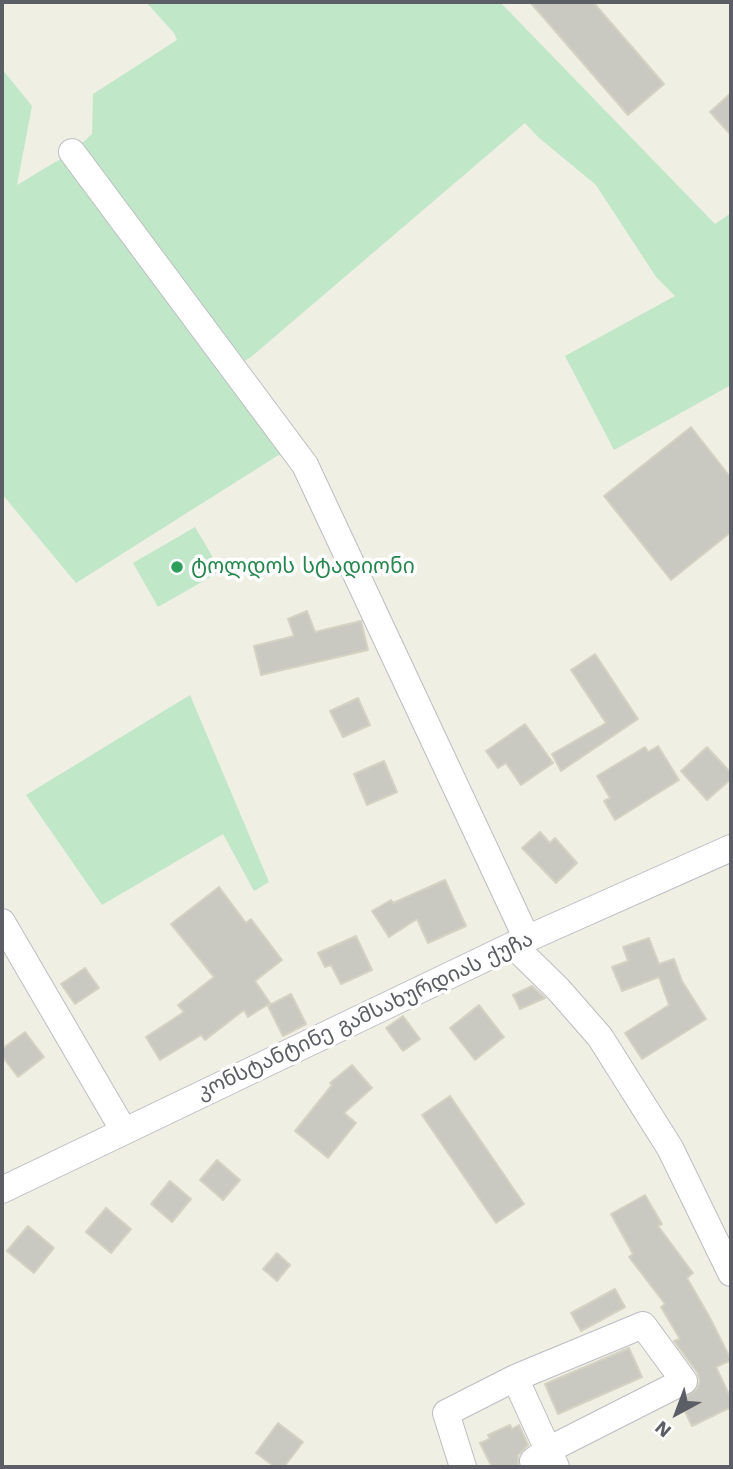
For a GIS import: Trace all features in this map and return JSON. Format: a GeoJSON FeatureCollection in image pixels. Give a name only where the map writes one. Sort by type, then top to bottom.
{"type":"FeatureCollection","features":[{"type":"Feature","properties":{"kind":"street"},"geometry":{"type":"LineString","coordinates":[[72,152],[305,465],[520,942],[600,1037],[670,1148],[731,1273]]}},
{"type":"Feature","properties":{"kind":"street","name":"კონსტანტინე გამსახურდიას ქუჩა"},"geometry":{"type":"LineString","coordinates":[[2,1190],[520,942],[731,848]]}},
{"type":"Feature","properties":{"kind":"street"},"geometry":{"type":"LineString","coordinates":[[2,922],[124,1131]]}},
{"type":"Feature","properties":{"kind":"street"},"geometry":{"type":"LineString","coordinates":[[463,1467],[446,1413],[515,1378],[643,1325],[684,1381],[546,1462],[515,1378]]}},
{"type":"Feature","properties":{"kind":"green space"},"geometry":{"type":"Polygon","coordinates":[[[146,2],[500,2],[715,224],[731,213],[731,385],[614,450],[565,356],[675,296],[656,277],[596,185],[525,123],[251,357],[233,368],[293,450],[277,456],[76,583],[2,494],[2,69],[32,106],[17,185],[72,152],[92,134],[93,94],[177,40],[174,33],[146,2]]]}},
{"type":"Feature","properties":{"kind":"green space","name":"ტოლდოს სტადიონი"},"geometry":{"type":"Polygon","coordinates":[[[195,527],[221,571],[158,607],[133,563],[195,527]]]}},
{"type":"Feature","properties":{"kind":"green space"},"geometry":{"type":"Polygon","coordinates":[[[190,695],[269,882],[254,891],[223,834],[102,905],[26,795],[190,695]]]}},
{"type":"Feature","properties":{"kind":"building"},"geometry":{"type":"Polygon","coordinates":[[[530,2],[593,2],[664,84],[628,115],[530,2]]]}},
{"type":"Feature","properties":{"kind":"building"},"geometry":{"type":"Polygon","coordinates":[[[731,93],[731,135],[710,112],[731,93]]]}},
{"type":"Feature","properties":{"kind":"building"},"geometry":{"type":"Polygon","coordinates":[[[691,427],[731,478],[731,532],[671,580],[604,496],[691,427]]]}},
{"type":"Feature","properties":{"kind":"building"},"geometry":{"type":"Polygon","coordinates":[[[307,611],[315,632],[361,621],[368,650],[261,675],[254,646],[294,636],[288,619],[307,611]]]}},
{"type":"Feature","properties":{"kind":"building"},"geometry":{"type":"Polygon","coordinates":[[[595,654],[638,719],[561,771],[552,754],[606,723],[571,670],[595,654]]]}},
{"type":"Feature","properties":{"kind":"building"},"geometry":{"type":"Polygon","coordinates":[[[358,698],[370,725],[343,737],[330,711],[358,698]]]}},
{"type":"Feature","properties":{"kind":"building"},"geometry":{"type":"Polygon","coordinates":[[[525,724],[553,763],[521,785],[506,763],[498,768],[486,751],[525,724]]]}},
{"type":"Feature","properties":{"kind":"building"},"geometry":{"type":"Polygon","coordinates":[[[658,746],[679,780],[615,820],[604,801],[610,798],[597,776],[645,747],[648,752],[658,746]]]}},
{"type":"Feature","properties":{"kind":"building"},"geometry":{"type":"Polygon","coordinates":[[[707,747],[731,773],[731,779],[707,800],[681,771],[707,747]]]}},
{"type":"Feature","properties":{"kind":"building"},"geometry":{"type":"Polygon","coordinates":[[[384,761],[397,792],[367,805],[354,774],[384,761]]]}},
{"type":"Feature","properties":{"kind":"building"},"geometry":{"type":"Polygon","coordinates":[[[540,832],[550,843],[555,838],[577,863],[556,883],[522,848],[540,832]]]}},
{"type":"Feature","properties":{"kind":"building"},"geometry":{"type":"Polygon","coordinates":[[[445,880],[466,926],[428,943],[417,919],[389,937],[372,911],[391,900],[393,903],[445,880]]]}},
{"type":"Feature","properties":{"kind":"building"},"geometry":{"type":"Polygon","coordinates":[[[219,887],[246,923],[251,919],[282,960],[255,981],[270,1003],[248,1017],[244,1010],[205,1040],[201,1035],[160,1060],[146,1037],[184,1012],[178,1005],[214,977],[171,924],[219,887]]]}},
{"type":"Feature","properties":{"kind":"building"},"geometry":{"type":"Polygon","coordinates":[[[356,936],[372,970],[341,984],[331,965],[325,967],[318,953],[356,936]]]}},
{"type":"Feature","properties":{"kind":"building"},"geometry":{"type":"Polygon","coordinates":[[[649,938],[659,964],[674,959],[682,981],[706,1019],[642,1059],[625,1033],[669,1005],[659,977],[622,991],[612,967],[628,961],[623,947],[649,938]]]}},
{"type":"Feature","properties":{"kind":"building"},"geometry":{"type":"Polygon","coordinates":[[[85,968],[99,988],[75,1004],[61,984],[85,968]]]}},
{"type":"Feature","properties":{"kind":"building"},"geometry":{"type":"Polygon","coordinates":[[[532,986],[545,998],[520,1009],[513,995],[532,986]]]}},
{"type":"Feature","properties":{"kind":"building"},"geometry":{"type":"Polygon","coordinates":[[[291,994],[306,1024],[283,1036],[268,1006],[291,994]]]}},
{"type":"Feature","properties":{"kind":"building"},"geometry":{"type":"Polygon","coordinates":[[[479,1005],[504,1037],[475,1060],[450,1028],[479,1005]]]}},
{"type":"Feature","properties":{"kind":"building"},"geometry":{"type":"Polygon","coordinates":[[[403,1016],[420,1039],[403,1051],[386,1028],[403,1016]]]}},
{"type":"Feature","properties":{"kind":"building"},"geometry":{"type":"Polygon","coordinates":[[[25,1032],[44,1057],[18,1077],[2,1056],[2,1049],[25,1032]]]}},
{"type":"Feature","properties":{"kind":"building"},"geometry":{"type":"Polygon","coordinates":[[[352,1065],[372,1088],[344,1113],[356,1123],[328,1158],[295,1131],[332,1085],[330,1083],[352,1065]]]}},
{"type":"Feature","properties":{"kind":"building"},"geometry":{"type":"Polygon","coordinates":[[[450,1096],[524,1204],[496,1223],[422,1115],[450,1096]]]}},
{"type":"Feature","properties":{"kind":"building"},"geometry":{"type":"Polygon","coordinates":[[[217,1160],[240,1180],[223,1200],[200,1180],[217,1160]]]}},
{"type":"Feature","properties":{"kind":"building"},"geometry":{"type":"Polygon","coordinates":[[[170,1181],[191,1199],[172,1222],[151,1204],[170,1181]]]}},
{"type":"Feature","properties":{"kind":"building"},"geometry":{"type":"Polygon","coordinates":[[[645,1195],[662,1224],[658,1226],[693,1273],[687,1278],[731,1360],[716,1367],[731,1399],[731,1407],[692,1426],[680,1401],[697,1389],[700,1381],[697,1372],[674,1341],[680,1339],[661,1307],[665,1304],[629,1257],[633,1254],[611,1214],[645,1195]]]}},
{"type":"Feature","properties":{"kind":"building"},"geometry":{"type":"Polygon","coordinates":[[[106,1208],[131,1229],[111,1253],[86,1232],[106,1208]]]}},
{"type":"Feature","properties":{"kind":"building"},"geometry":{"type":"Polygon","coordinates":[[[28,1226],[54,1248],[34,1273],[7,1251],[28,1226]]]}},
{"type":"Feature","properties":{"kind":"building"},"geometry":{"type":"Polygon","coordinates":[[[277,1253],[290,1265],[277,1281],[263,1269],[277,1253]]]}},
{"type":"Feature","properties":{"kind":"building"},"geometry":{"type":"Polygon","coordinates":[[[615,1289],[625,1307],[581,1331],[571,1313],[615,1289]]]}},
{"type":"Feature","properties":{"kind":"building"},"geometry":{"type":"Polygon","coordinates":[[[629,1348],[642,1377],[558,1414],[545,1384],[629,1348]]]}},
{"type":"Feature","properties":{"kind":"building"},"geometry":{"type":"Polygon","coordinates":[[[278,1423],[303,1442],[284,1467],[275,1467],[256,1453],[278,1423]]]}},
{"type":"Feature","properties":{"kind":"building"},"geometry":{"type":"Polygon","coordinates":[[[510,1425],[512,1429],[519,1425],[528,1445],[518,1455],[518,1467],[492,1467],[480,1443],[490,1439],[488,1435],[510,1425]]]}},
{"type":"Feature","properties":{"kind":"place","name":"ტოლდოს სტადიონი"},"geometry":{"type":"Point","coordinates":[177,567]}}]}
